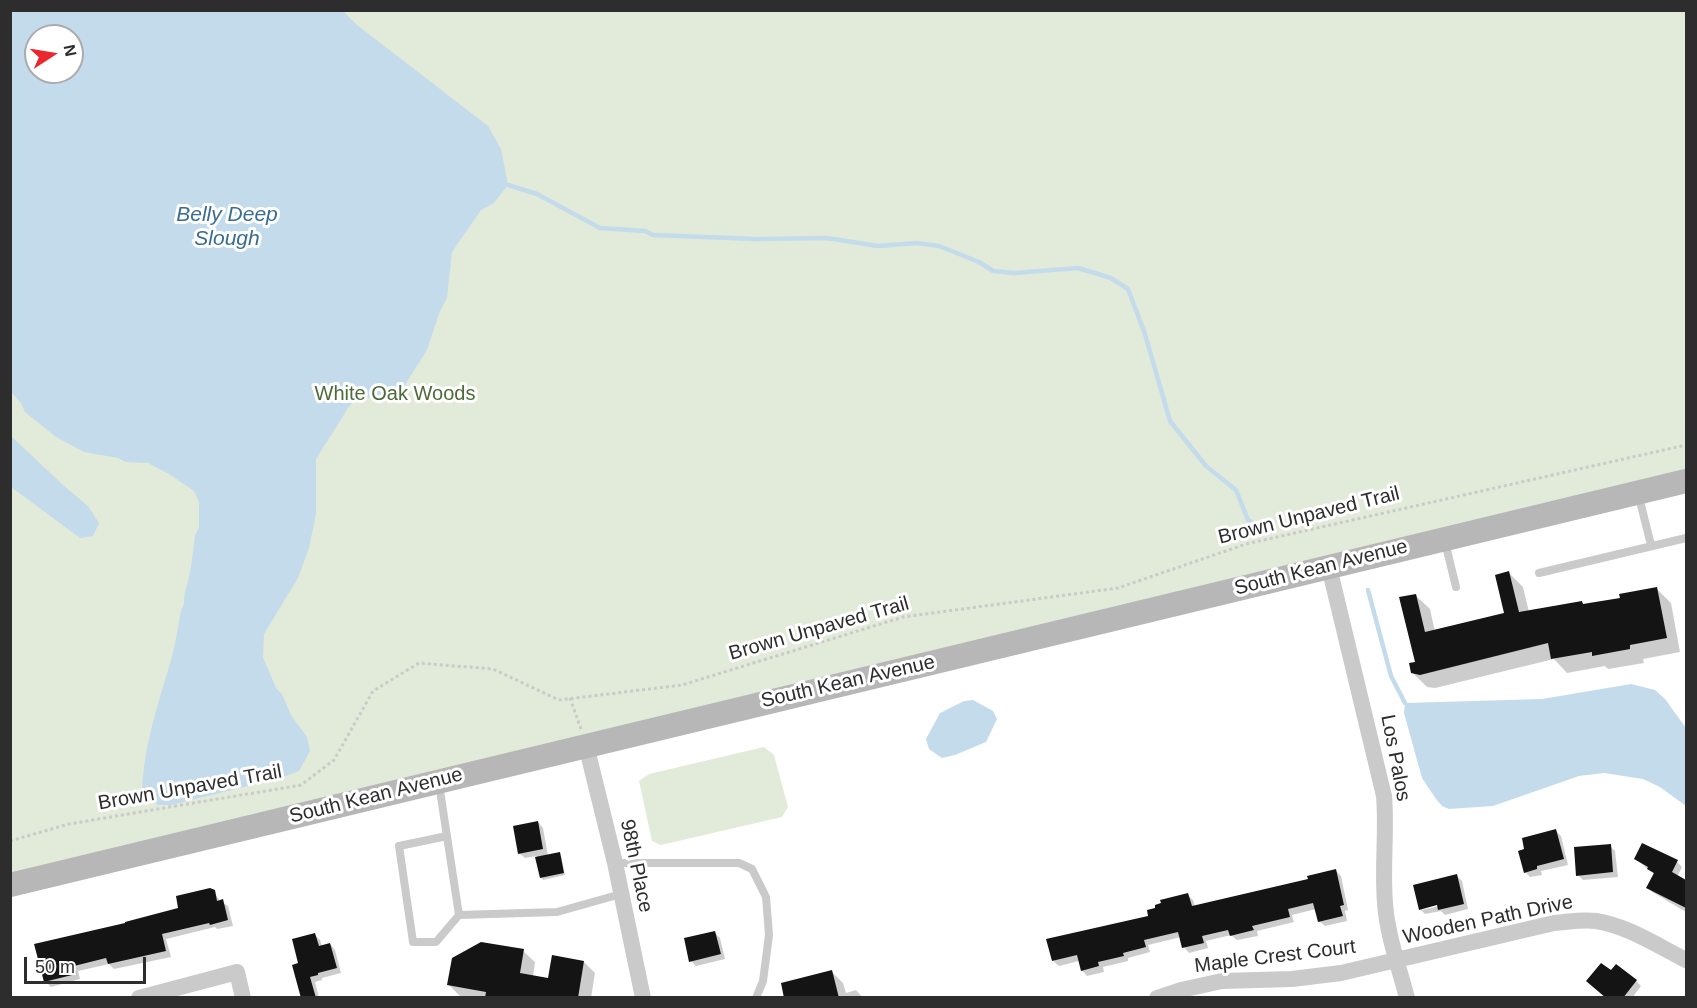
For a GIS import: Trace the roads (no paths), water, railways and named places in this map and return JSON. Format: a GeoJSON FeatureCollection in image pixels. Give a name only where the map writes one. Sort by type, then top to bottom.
{"type":"FeatureCollection","features":[{"type":"Feature","properties":{"kind":"street","name":"South Kean Avenue"},"geometry":{"type":"LineString","coordinates":[[10,885],[1686,481]]}},
{"type":"Feature","properties":{"kind":"street","name":"Los Palos"},"geometry":{"type":"LineString","coordinates":[[1329,567],[1384,796],[1385,905],[1407,998]]}},
{"type":"Feature","properties":{"kind":"street","name":"98th Place"},"geometry":{"type":"LineString","coordinates":[[586,745],[615,863],[643,998]]}},
{"type":"Feature","properties":{"kind":"street","name":"Wooden Path Drive"},"geometry":{"type":"LineString","coordinates":[[1398,961],[1554,923],[1577,920],[1596,921],[1621,927],[1686,960]]}},
{"type":"Feature","properties":{"kind":"street","name":"Maple Crest Court"},"geometry":{"type":"LineString","coordinates":[[1157,998],[1213,983],[1317,977],[1398,961]]}},
{"type":"Feature","properties":{"kind":"street"},"geometry":{"type":"LineString","coordinates":[[139,998],[237,972],[243,998]]}},
{"type":"Feature","properties":{"kind":"lane"},"geometry":{"type":"LineString","coordinates":[[1638,493],[1651,545]]}},
{"type":"Feature","properties":{"kind":"lane"},"geometry":{"type":"LineString","coordinates":[[1539,573],[1686,538]]}},
{"type":"Feature","properties":{"kind":"lane"},"geometry":{"type":"LineString","coordinates":[[1444,539],[1456,587]]}},
{"type":"Feature","properties":{"kind":"lane"},"geometry":{"type":"LineString","coordinates":[[438,781],[459,915]]}},
{"type":"Feature","properties":{"kind":"lane"},"geometry":{"type":"LineString","coordinates":[[447,836],[399,846],[413,942],[436,942],[459,915],[557,912],[621,894]]}},
{"type":"Feature","properties":{"kind":"lane"},"geometry":{"type":"LineString","coordinates":[[615,863],[739,863],[752,869],[766,897],[769,935],[763,981],[756,998]]}},
{"type":"Feature","properties":{"kind":"water","name":"Belly Deep Slough"},"geometry":{"type":"Polygon","coordinates":[[[10,11],[343,11],[357,25],[488,126],[501,149],[508,185],[494,203],[481,210],[452,252],[447,298],[440,311],[427,350],[399,394],[358,399],[350,405],[316,459],[316,514],[309,548],[298,578],[264,634],[263,657],[276,688],[282,694],[291,715],[307,737],[310,751],[299,771],[280,778],[171,805],[158,805],[142,795],[148,743],[174,647],[195,535],[199,528],[199,502],[194,491],[148,463],[126,462],[118,458],[84,452],[56,437],[25,412],[21,403],[11,392],[10,11]]]}},
{"type":"Feature","properties":{"kind":"water"},"geometry":{"type":"Polygon","coordinates":[[[10,435],[88,506],[99,523],[93,536],[80,538],[11,487],[10,435]]]}},
{"type":"Feature","properties":{"kind":"water"},"geometry":{"type":"Polygon","coordinates":[[[1631,684],[1655,690],[1665,699],[1686,728],[1686,806],[1660,787],[1643,779],[1604,773],[1579,776],[1493,806],[1449,809],[1442,806],[1422,778],[1404,713],[1405,703],[1542,699],[1631,684]]]}},
{"type":"Feature","properties":{"kind":"water"},"geometry":{"type":"Polygon","coordinates":[[[973,700],[993,711],[997,719],[986,742],[942,758],[929,749],[926,739],[940,713],[964,701],[973,700]]]}},
{"type":"Feature","properties":{"kind":"waterway"},"geometry":{"type":"LineString","coordinates":[[508,185],[537,194],[600,228],[645,231],[653,235],[756,239],[827,238],[878,246],[917,243],[939,246],[979,262],[993,271],[1014,273],[1078,268],[1111,278],[1128,289],[1145,334],[1170,421],[1206,466],[1236,490],[1248,520],[1271,532]]}},
{"type":"Feature","properties":{"kind":"waterway"},"geometry":{"type":"LineString","coordinates":[[1368,590],[1391,676],[1405,703]]}},
{"type":"Feature","properties":{"kind":"park label","name":"White Oak Woods"},"geometry":{"type":"Point","coordinates":[395,394]}}]}
